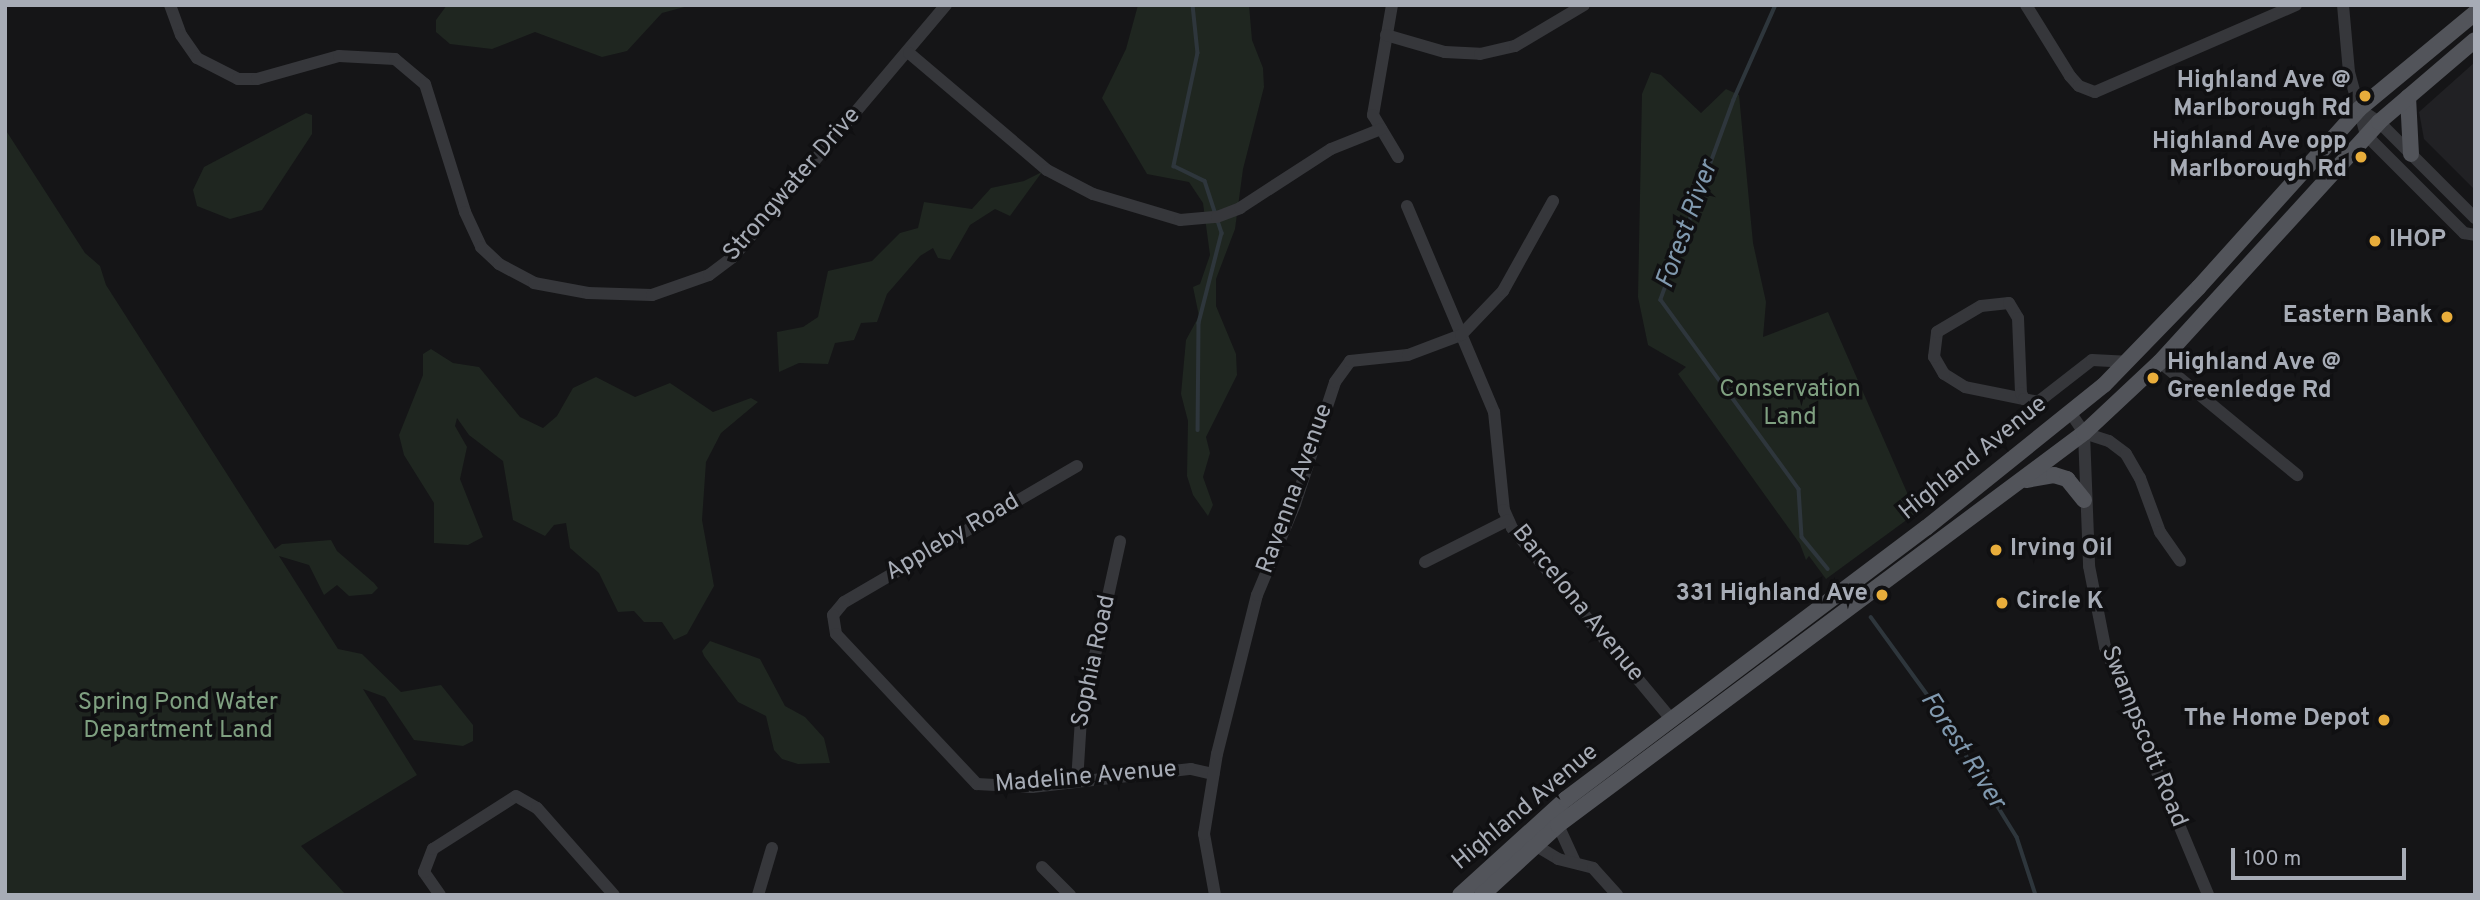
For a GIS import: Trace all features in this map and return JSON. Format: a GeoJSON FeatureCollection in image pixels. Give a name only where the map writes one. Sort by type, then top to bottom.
{"type":"FeatureCollection","features":[{"type":"Feature","properties":{"kind":"main road","name":"Highland Avenue"},"geometry":{"type":"LineString","coordinates":[[1460,895],[1535,825],[1671,719],[1926,528],[2070,412],[2126,362],[2359,109],[2475,13]]}},
{"type":"Feature","properties":{"kind":"main road","name":"Highland Avenue"},"geometry":{"type":"LineString","coordinates":[[1482,895],[1558,825],[2084,433],[2160,362],[2366,135],[2475,40]]}},
{"type":"Feature","properties":{"kind":"main road"},"geometry":{"type":"LineString","coordinates":[[2408,97],[2411,154]]}},
{"type":"Feature","properties":{"kind":"main road"},"geometry":{"type":"LineString","coordinates":[[2017,483],[2053,475],[2067,479],[2084,500]]}},
{"type":"Feature","properties":{"kind":"street","name":"Strongwater Drive"},"geometry":{"type":"LineString","coordinates":[[170,5],[181,35],[197,58],[238,79],[257,79],[339,56],[395,59],[425,84],[465,212],[481,247],[517,278],[588,293],[652,295],[709,275],[733,257],[909,53],[946,5]]}},
{"type":"Feature","properties":{"kind":"street"},"geometry":{"type":"LineString","coordinates":[[1392,5],[1373,116],[1398,157]]}},
{"type":"Feature","properties":{"kind":"street"},"geometry":{"type":"LineString","coordinates":[[1386,34],[1444,52],[1480,54],[1516,46],[1584,5]]}},
{"type":"Feature","properties":{"kind":"street"},"geometry":{"type":"LineString","coordinates":[[2026,5],[2070,76],[2088,91],[2106,89],[2296,5]]}},
{"type":"Feature","properties":{"kind":"street"},"geometry":{"type":"LineString","coordinates":[[2343,5],[2348,72],[2366,135],[2464,233],[2475,234]]}},
{"type":"Feature","properties":{"kind":"street"},"geometry":{"type":"LineString","coordinates":[[909,53],[1047,170],[1136,211],[1180,220],[1217,217],[1240,208],[1331,149],[1381,129]]}},
{"type":"Feature","properties":{"kind":"street"},"geometry":{"type":"LineString","coordinates":[[2359,109],[2379,122],[2475,218]]}},
{"type":"Feature","properties":{"kind":"street","name":"Ravenna Avenue"},"geometry":{"type":"LineString","coordinates":[[1215,895],[1204,834],[1213,774],[1257,595],[1342,369],[1360,358],[1408,355],[1461,335],[1503,291],[1553,201]]}},
{"type":"Feature","properties":{"kind":"street","name":"Barcelona Avenue"},"geometry":{"type":"LineString","coordinates":[[1407,206],[1494,412],[1508,520],[1671,719]]}},
{"type":"Feature","properties":{"kind":"street"},"geometry":{"type":"LineString","coordinates":[[2024,399],[2018,383],[2018,318],[2008,303],[1981,306],[1937,332],[1934,356],[1944,374],[1965,387],[2024,399],[2047,398],[2092,360],[2126,362]]}},
{"type":"Feature","properties":{"kind":"street"},"geometry":{"type":"LineString","coordinates":[[2160,362],[2297,475]]}},
{"type":"Feature","properties":{"kind":"street"},"geometry":{"type":"LineString","coordinates":[[2070,412],[2084,433],[2109,441],[2126,454],[2140,478],[2160,531],[2180,561]]}},
{"type":"Feature","properties":{"kind":"street","name":"Swampscott Road"},"geometry":{"type":"LineString","coordinates":[[2084,433],[2084,500],[2092,597],[2105,648],[2208,895]]}},
{"type":"Feature","properties":{"kind":"street","name":"Appleby Road"},"geometry":{"type":"LineString","coordinates":[[832,614],[844,602],[1076,466]]}},
{"type":"Feature","properties":{"kind":"street"},"geometry":{"type":"LineString","coordinates":[[1426,562],[1508,520]]}},
{"type":"Feature","properties":{"kind":"street","name":"Sophia Road"},"geometry":{"type":"LineString","coordinates":[[1077,782],[1081,719],[1120,541]]}},
{"type":"Feature","properties":{"kind":"street","name":"Madeline Avenue"},"geometry":{"type":"LineString","coordinates":[[832,614],[831,624],[844,646],[969,779],[998,788],[1191,769],[1213,774]]}},
{"type":"Feature","properties":{"kind":"street"},"geometry":{"type":"LineString","coordinates":[[440,895],[423,866],[442,840],[505,801],[523,797],[614,895]]}},
{"type":"Feature","properties":{"kind":"street"},"geometry":{"type":"LineString","coordinates":[[1558,825],[1575,862]]}},
{"type":"Feature","properties":{"kind":"street"},"geometry":{"type":"LineString","coordinates":[[1535,845],[1593,868],[1618,895]]}},
{"type":"Feature","properties":{"kind":"street"},"geometry":{"type":"LineString","coordinates":[[758,895],[772,848]]}},
{"type":"Feature","properties":{"kind":"street"},"geometry":{"type":"LineString","coordinates":[[1042,867],[1070,895]]}},
{"type":"Feature","properties":{"kind":"shaded area"},"geometry":{"type":"Polygon","coordinates":[[[2475,62],[2475,190],[2424,139],[2419,112],[2475,62]]]}},
{"type":"Feature","properties":{"kind":"green space"},"geometry":{"type":"Polygon","coordinates":[[[447,5],[692,5],[662,13],[627,51],[602,57],[535,32],[492,49],[450,44],[436,32],[436,20],[447,5]]]}},
{"type":"Feature","properties":{"kind":"green space"},"geometry":{"type":"Polygon","coordinates":[[[1138,5],[1249,5],[1252,40],[1263,68],[1264,87],[1243,169],[1235,229],[1216,279],[1216,306],[1236,354],[1237,375],[1206,437],[1210,453],[1203,477],[1213,505],[1208,516],[1193,495],[1187,476],[1188,421],[1181,394],[1186,340],[1199,316],[1193,287],[1200,284],[1210,255],[1203,203],[1189,182],[1147,174],[1102,98],[1126,49],[1138,5]]]}},
{"type":"Feature","properties":{"kind":"green space","name":"Conservation Land"},"geometry":{"type":"Polygon","coordinates":[[[1651,72],[1661,75],[1701,113],[1726,89],[1739,95],[1753,243],[1766,302],[1763,337],[1828,312],[1916,513],[1826,579],[1809,556],[1806,560],[1800,544],[1678,374],[1686,367],[1648,345],[1638,297],[1642,94],[1651,72]]]}},
{"type":"Feature","properties":{"kind":"green space"},"geometry":{"type":"Polygon","coordinates":[[[306,113],[312,115],[312,134],[262,210],[230,219],[197,206],[193,190],[204,167],[306,113]]]}},
{"type":"Feature","properties":{"kind":"green space","name":"Spring Pond Water Department Land"},"geometry":{"type":"Polygon","coordinates":[[[5,129],[85,253],[100,266],[106,285],[275,549],[282,544],[331,540],[337,551],[378,588],[372,594],[349,596],[337,585],[324,595],[309,565],[279,556],[338,649],[362,654],[401,692],[441,685],[473,725],[473,741],[463,746],[414,740],[385,697],[363,689],[417,775],[301,846],[346,895],[5,895],[5,129]]]}},
{"type":"Feature","properties":{"kind":"green space"},"geometry":{"type":"Polygon","coordinates":[[[1042,172],[1010,216],[995,209],[970,225],[950,260],[938,258],[933,248],[920,256],[887,294],[877,322],[861,323],[854,340],[835,343],[828,364],[799,363],[779,372],[777,332],[803,327],[818,317],[828,271],[872,261],[900,233],[918,228],[924,202],[972,209],[991,188],[1024,181],[1042,172]]]}},
{"type":"Feature","properties":{"kind":"green space"},"geometry":{"type":"Polygon","coordinates":[[[431,349],[453,363],[479,367],[520,417],[543,428],[557,416],[573,388],[596,377],[635,397],[670,383],[713,412],[751,398],[758,402],[721,433],[706,462],[702,520],[714,586],[687,634],[674,640],[662,622],[644,622],[634,611],[618,612],[599,573],[570,548],[566,523],[554,525],[545,536],[513,520],[503,461],[469,435],[457,418],[455,426],[467,447],[460,479],[483,537],[468,545],[434,543],[434,503],[404,455],[399,435],[423,375],[423,354],[431,349]]]}},
{"type":"Feature","properties":{"kind":"green space"},"geometry":{"type":"Polygon","coordinates":[[[710,641],[760,659],[785,706],[805,717],[824,738],[830,763],[798,764],[782,759],[774,750],[766,716],[738,702],[704,656],[702,651],[710,641]]]}},
{"type":"Feature","properties":{"kind":"waterway"},"geometry":{"type":"LineString","coordinates":[[1193,5],[1198,53],[1174,166],[1205,181],[1222,233],[1199,323],[1198,430]]}},
{"type":"Feature","properties":{"kind":"waterway","name":"Forest River"},"geometry":{"type":"LineString","coordinates":[[1776,5],[1734,100],[1661,300],[1799,489],[1802,537],[1828,569]]}},
{"type":"Feature","properties":{"kind":"waterway","name":"Forest River"},"geometry":{"type":"LineString","coordinates":[[1871,617],[1935,705],[2017,837],[2036,895]]}},
{"type":"Feature","properties":{"kind":"place","name":"Highland Ave @ Marlborough Rd"},"geometry":{"type":"Point","coordinates":[2365,96]}},
{"type":"Feature","properties":{"kind":"place","name":"Highland Ave opp Marlborough Rd"},"geometry":{"type":"Point","coordinates":[2361,157]}},
{"type":"Feature","properties":{"kind":"place","name":"IHOP"},"geometry":{"type":"Point","coordinates":[2375,241]}},
{"type":"Feature","properties":{"kind":"place","name":"Eastern Bank"},"geometry":{"type":"Point","coordinates":[2447,317]}},
{"type":"Feature","properties":{"kind":"place","name":"Highland Ave @ Greenledge Rd"},"geometry":{"type":"Point","coordinates":[2153,378]}},
{"type":"Feature","properties":{"kind":"place","name":"Irving Oil"},"geometry":{"type":"Point","coordinates":[1996,550]}},
{"type":"Feature","properties":{"kind":"place","name":"331 Highland Ave"},"geometry":{"type":"Point","coordinates":[1882,595]}},
{"type":"Feature","properties":{"kind":"place","name":"Circle K"},"geometry":{"type":"Point","coordinates":[2002,603]}},
{"type":"Feature","properties":{"kind":"place","name":"The Home Depot"},"geometry":{"type":"Point","coordinates":[2384,720]}}]}
